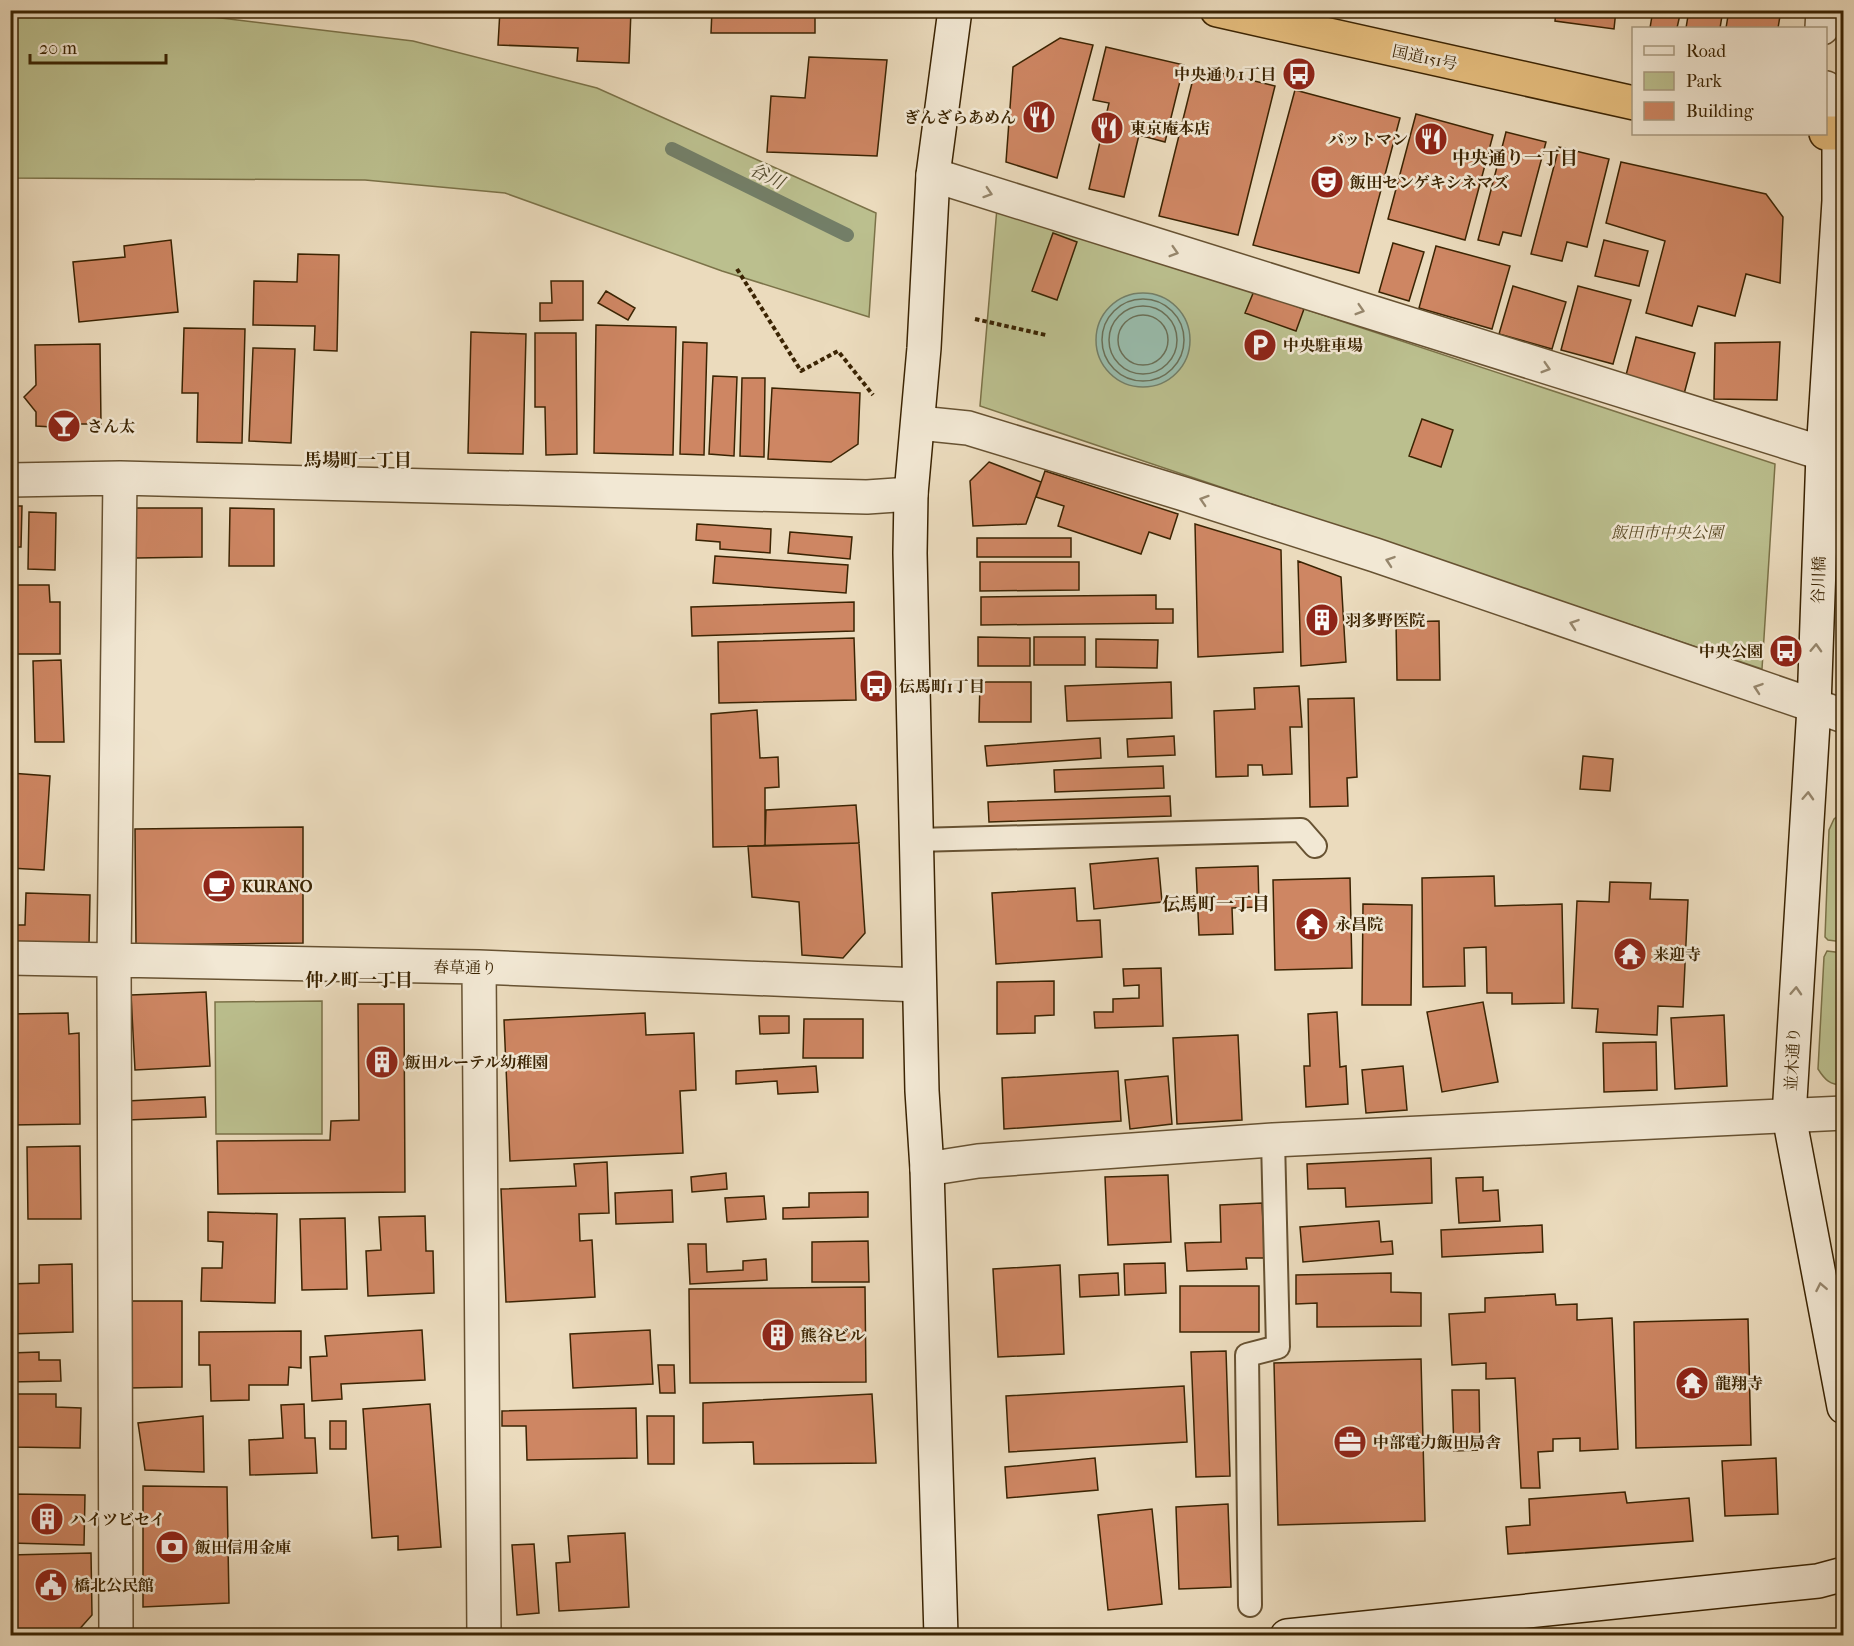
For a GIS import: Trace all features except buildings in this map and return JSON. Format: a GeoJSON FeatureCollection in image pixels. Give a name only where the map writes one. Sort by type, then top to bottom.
{"type":"FeatureCollection","features":[{"type":"Feature","properties":{"kind":"highway","name":"国道151号"},"geometry":{"type":"LineString","coordinates":[[1217,10],[1632,103]]}},
{"type":"Feature","properties":{"kind":"street"},"geometry":{"type":"LineString","coordinates":[[941,1635],[927,1169],[922,1091],[909,553],[911,494],[924,348],[931,191],[955,10]]}},
{"type":"Feature","properties":{"kind":"street"},"geometry":{"type":"LineString","coordinates":[[1822,27],[1823,10]]}},
{"type":"Feature","properties":{"kind":"street"},"geometry":{"type":"LineString","coordinates":[[931,191],[1833,457],[1839,201],[1836,133],[1827,92]]}},
{"type":"Feature","properties":{"kind":"street"},"geometry":{"type":"LineString","coordinates":[[919,423],[968,428],[1184,494],[1375,555],[1829,711]]}},
{"type":"Feature","properties":{"kind":"street","name":"谷川橋"},"geometry":{"type":"LineString","coordinates":[[1829,711],[1833,457]]}},
{"type":"Feature","properties":{"kind":"street"},"geometry":{"type":"LineString","coordinates":[[10,480],[120,478],[867,497],[911,494]]}},
{"type":"Feature","properties":{"kind":"street"},"geometry":{"type":"LineString","coordinates":[[116,1635],[114,960],[120,478]]}},
{"type":"Feature","properties":{"kind":"street","name":"並木通り"},"geometry":{"type":"LineString","coordinates":[[1829,711],[1789,1116],[1844,1407]]}},
{"type":"Feature","properties":{"kind":"street","name":"春草通り"},"geometry":{"type":"LineString","coordinates":[[10,958],[478,967],[919,985]]}},
{"type":"Feature","properties":{"kind":"street"},"geometry":{"type":"LineString","coordinates":[[478,967],[484,1635]]}},
{"type":"Feature","properties":{"kind":"street"},"geometry":{"type":"LineString","coordinates":[[927,1169],[978,1161],[1273,1140],[1844,1113]]}},
{"type":"Feature","properties":{"kind":"street"},"geometry":{"type":"LineString","coordinates":[[1287,1635],[1818,1581],[1844,1574]]}},
{"type":"Feature","properties":{"kind":"lane"},"geometry":{"type":"LineString","coordinates":[[916,840],[1301,830],[1315,846]]}},
{"type":"Feature","properties":{"kind":"lane"},"geometry":{"type":"LineString","coordinates":[[1250,1605],[1247,1355],[1278,1347],[1273,1140]]}},
{"type":"Feature","properties":{"kind":"path"},"geometry":{"type":"LineString","coordinates":[[737,269],[801,371],[838,351],[873,395]]}},
{"type":"Feature","properties":{"kind":"path"},"geometry":{"type":"LineString","coordinates":[[975,319],[1046,335]]}},
{"type":"Feature","properties":{"kind":"green space"},"geometry":{"type":"Polygon","coordinates":[[[11,10],[163,11],[413,41],[597,88],[876,213],[869,317],[722,271],[505,193],[365,180],[11,178],[11,10]]]}},
{"type":"Feature","properties":{"kind":"green space","name":"飯田市中央公園"},"geometry":{"type":"Polygon","coordinates":[[[997,208],[1775,464],[1762,669],[980,406],[997,208]]]}},
{"type":"Feature","properties":{"kind":"green space"},"geometry":{"type":"Polygon","coordinates":[[[1843,812],[1843,942],[1828,940],[1825,937],[1829,830],[1834,819],[1843,812]]]}},
{"type":"Feature","properties":{"kind":"green space"},"geometry":{"type":"Polygon","coordinates":[[[1827,951],[1843,953],[1843,1085],[1828,1081],[1818,1069],[1824,957],[1827,951]]]}},
{"type":"Feature","properties":{"kind":"green space"},"geometry":{"type":"Polygon","coordinates":[[[322,1001],[322,1134],[216,1134],[215,1002],[322,1001]]]}},
{"type":"Feature","properties":{"kind":"water"},"geometry":{"type":"Polygon","coordinates":[[[1143,293],[1161,296],[1176,307],[1187,322],[1190,340],[1187,358],[1176,373],[1161,384],[1143,387],[1125,384],[1110,373],[1099,358],[1096,340],[1099,322],[1110,307],[1125,296],[1143,293]]]}},
{"type":"Feature","properties":{"kind":"waterway","name":"谷川"},"geometry":{"type":"LineString","coordinates":[[672,149],[847,235]]}},
{"type":"Feature","properties":{"kind":"place","name":"中央通り1丁目"},"geometry":{"type":"Point","coordinates":[1299,74]}},
{"type":"Feature","properties":{"kind":"place","name":"ぎんざらあめん"},"geometry":{"type":"Point","coordinates":[1039,117]}},
{"type":"Feature","properties":{"kind":"place","name":"東京庵本店"},"geometry":{"type":"Point","coordinates":[1107,128]}},
{"type":"Feature","properties":{"kind":"place","name":"バットマン"},"geometry":{"type":"Point","coordinates":[1431,139]}},
{"type":"Feature","properties":{"kind":"place","name":"飯田センゲキシネマズ"},"geometry":{"type":"Point","coordinates":[1327,182]}},
{"type":"Feature","properties":{"kind":"place","name":"中央駐車場"},"geometry":{"type":"Point","coordinates":[1260,345]}},
{"type":"Feature","properties":{"kind":"place","name":"さん太"},"geometry":{"type":"Point","coordinates":[64,426]}},
{"type":"Feature","properties":{"kind":"place","name":"羽多野医院"},"geometry":{"type":"Point","coordinates":[1322,620]}},
{"type":"Feature","properties":{"kind":"place","name":"中央公園"},"geometry":{"type":"Point","coordinates":[1786,651]}},
{"type":"Feature","properties":{"kind":"place","name":"伝馬町1丁目"},"geometry":{"type":"Point","coordinates":[876,686]}},
{"type":"Feature","properties":{"kind":"place","name":"KURANO"},"geometry":{"type":"Point","coordinates":[219,886]}},
{"type":"Feature","properties":{"kind":"place","name":"永昌院"},"geometry":{"type":"Point","coordinates":[1312,924]}},
{"type":"Feature","properties":{"kind":"place","name":"来迎寺"},"geometry":{"type":"Point","coordinates":[1630,954]}},
{"type":"Feature","properties":{"kind":"place","name":"飯田ルーテル幼稚園"},"geometry":{"type":"Point","coordinates":[382,1062]}},
{"type":"Feature","properties":{"kind":"place","name":"熊谷ビル"},"geometry":{"type":"Point","coordinates":[778,1335]}},
{"type":"Feature","properties":{"kind":"place","name":"龍翔寺"},"geometry":{"type":"Point","coordinates":[1692,1383]}},
{"type":"Feature","properties":{"kind":"place","name":"中部電力飯田局舎"},"geometry":{"type":"Point","coordinates":[1350,1442]}},
{"type":"Feature","properties":{"kind":"place","name":"ハイツビセイ"},"geometry":{"type":"Point","coordinates":[47,1519]}},
{"type":"Feature","properties":{"kind":"place","name":"飯田信用金庫"},"geometry":{"type":"Point","coordinates":[172,1547]}},
{"type":"Feature","properties":{"kind":"place","name":"橋北公民館"},"geometry":{"type":"Point","coordinates":[51,1585]}},
{"type":"Feature","properties":{"kind":"district","name":"中央通り一丁目"},"geometry":{"type":"Point","coordinates":[1515,158]}},
{"type":"Feature","properties":{"kind":"district","name":"馬場町一丁目"},"geometry":{"type":"Point","coordinates":[358,460]}},
{"type":"Feature","properties":{"kind":"district","name":"伝馬町一丁目"},"geometry":{"type":"Point","coordinates":[1216,904]}},
{"type":"Feature","properties":{"kind":"district","name":"仲ノ町一丁目"},"geometry":{"type":"Point","coordinates":[359,980]}}]}
